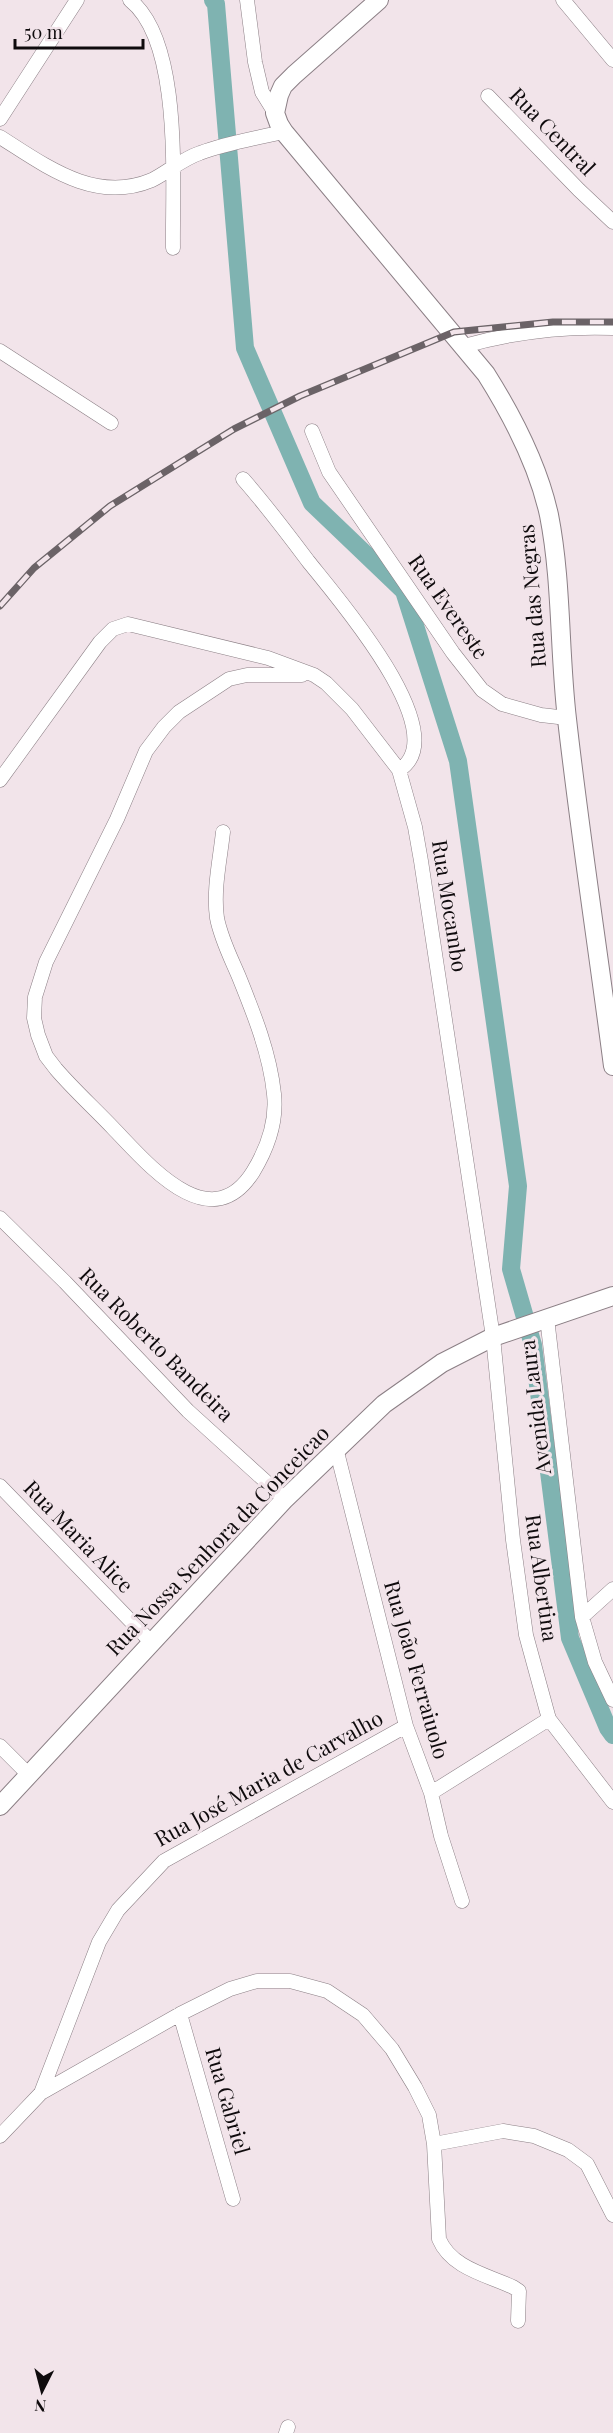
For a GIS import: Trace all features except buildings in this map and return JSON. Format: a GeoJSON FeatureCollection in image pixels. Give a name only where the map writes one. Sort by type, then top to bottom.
{"type":"FeatureCollection","features":[{"type":"Feature","properties":{"kind":"main road"},"geometry":{"type":"LineString","coordinates":[[275,113],[279,94],[294,75],[379,0]]}},
{"type":"Feature","properties":{"kind":"main road","name":"Rua das Negras"},"geometry":{"type":"LineString","coordinates":[[275,113],[284,132],[464,346],[506,405],[534,470],[548,513],[554,553],[567,718],[613,1066]]}},
{"type":"Feature","properties":{"kind":"main road","name":"Rua Nossa Senhora da Conceicao"},"geometry":{"type":"LineString","coordinates":[[0,1806],[285,1499],[384,1404],[442,1363],[500,1335],[613,1296]]}},
{"type":"Feature","properties":{"kind":"street"},"geometry":{"type":"LineString","coordinates":[[0,119],[76,0]]}},
{"type":"Feature","properties":{"kind":"street"},"geometry":{"type":"LineString","coordinates":[[247,0],[255,62],[262,92],[275,113]]}},
{"type":"Feature","properties":{"kind":"street"},"geometry":{"type":"LineString","coordinates":[[563,0],[613,60]]}},
{"type":"Feature","properties":{"kind":"street"},"geometry":{"type":"LineString","coordinates":[[137,2],[151,26],[163,63],[171,113],[173,248]]}},
{"type":"Feature","properties":{"kind":"street","name":"Rua Central"},"geometry":{"type":"LineString","coordinates":[[488,96],[570,182],[613,222]]}},
{"type":"Feature","properties":{"kind":"street"},"geometry":{"type":"LineString","coordinates":[[0,137],[61,176],[92,186],[122,187],[153,179],[198,153],[242,140],[284,132]]}},
{"type":"Feature","properties":{"kind":"street"},"geometry":{"type":"LineString","coordinates":[[464,346],[498,336],[532,330],[613,328]]}},
{"type":"Feature","properties":{"kind":"street"},"geometry":{"type":"LineString","coordinates":[[0,351],[111,423]]}},
{"type":"Feature","properties":{"kind":"street","name":"Rua Evereste"},"geometry":{"type":"LineString","coordinates":[[312,431],[329,472],[453,652],[482,690],[502,704],[567,718]]}},
{"type":"Feature","properties":{"kind":"street"},"geometry":{"type":"LineString","coordinates":[[243,479],[266,505],[362,629],[393,675],[408,708],[414,740],[412,756],[407,765],[399,770]]}},
{"type":"Feature","properties":{"kind":"street","name":"Rua Mocambo"},"geometry":{"type":"LineString","coordinates":[[0,780],[100,642],[113,629],[129,624],[267,658],[314,675],[339,694],[399,770],[415,827],[439,971],[451,1071],[500,1335]]}},
{"type":"Feature","properties":{"kind":"street"},"geometry":{"type":"LineString","coordinates":[[223,832],[217,886],[218,921],[224,943],[261,1034],[274,1095],[274,1115],[270,1136],[249,1178],[238,1190],[228,1196],[204,1199],[192,1196],[172,1183],[136,1153],[56,1069],[46,1056],[38,1035],[34,1018],[35,997],[46,962],[113,827],[146,751],[164,727],[179,712],[229,679],[248,675],[314,675]]}},
{"type":"Feature","properties":{"kind":"street","name":"Rua Roberto Bandeira"},"geometry":{"type":"LineString","coordinates":[[0,1218],[65,1282],[188,1411],[285,1499]]}},
{"type":"Feature","properties":{"kind":"street","name":"Avenida Laura"},"geometry":{"type":"LineString","coordinates":[[540,1321],[582,1617],[595,1662],[613,1700]]}},
{"type":"Feature","properties":{"kind":"street","name":"Rua Albertina"},"geometry":{"type":"LineString","coordinates":[[500,1335],[513,1540],[526,1635],[549,1719],[613,1802]]}},
{"type":"Feature","properties":{"kind":"street","name":"Rua João Ferraiuolo"},"geometry":{"type":"LineString","coordinates":[[336,1448],[406,1726],[431,1793],[441,1836],[462,1901]]}},
{"type":"Feature","properties":{"kind":"street","name":"Rua Maria Alice"},"geometry":{"type":"LineString","coordinates":[[0,1486],[151,1642]]}},
{"type":"Feature","properties":{"kind":"street"},"geometry":{"type":"LineString","coordinates":[[582,1617],[613,1588]]}},
{"type":"Feature","properties":{"kind":"street"},"geometry":{"type":"LineString","coordinates":[[431,1793],[549,1719]]}},
{"type":"Feature","properties":{"kind":"street","name":"Rua José Maria de Carvalho"},"geometry":{"type":"LineString","coordinates":[[41,2093],[99,1942],[118,1910],[164,1860],[406,1726]]}},
{"type":"Feature","properties":{"kind":"street"},"geometry":{"type":"LineString","coordinates":[[0,1746],[28,1774]]}},
{"type":"Feature","properties":{"kind":"street","name":"Rua José Maria de Carvalho"},"geometry":{"type":"LineString","coordinates":[[0,2136],[41,2093],[180,2014],[230,1989],[257,1981],[290,1981],[327,1991],[363,2015],[392,2049],[416,2086],[429,2115],[434,2144],[439,2239],[444,2251],[457,2262],[519,2291],[518,2321]]}},
{"type":"Feature","properties":{"kind":"street","name":"Rua Gabriel"},"geometry":{"type":"LineString","coordinates":[[180,2014],[233,2199]]}},
{"type":"Feature","properties":{"kind":"street"},"geometry":{"type":"LineString","coordinates":[[434,2144],[503,2130],[534,2136],[568,2150],[587,2164],[613,2215]]}},
{"type":"Feature","properties":{"kind":"waterway"},"geometry":{"type":"LineString","coordinates":[[213,0],[216,4],[245,348],[312,503],[404,591],[458,761],[518,1186],[511,1269],[533,1345],[570,1638],[613,1735]]}},
{"type":"Feature","properties":{"kind":"railway"},"geometry":{"type":"LineString","coordinates":[[0,606],[34,568],[110,506],[234,429],[300,396],[454,332],[553,322],[613,322]]}}]}
